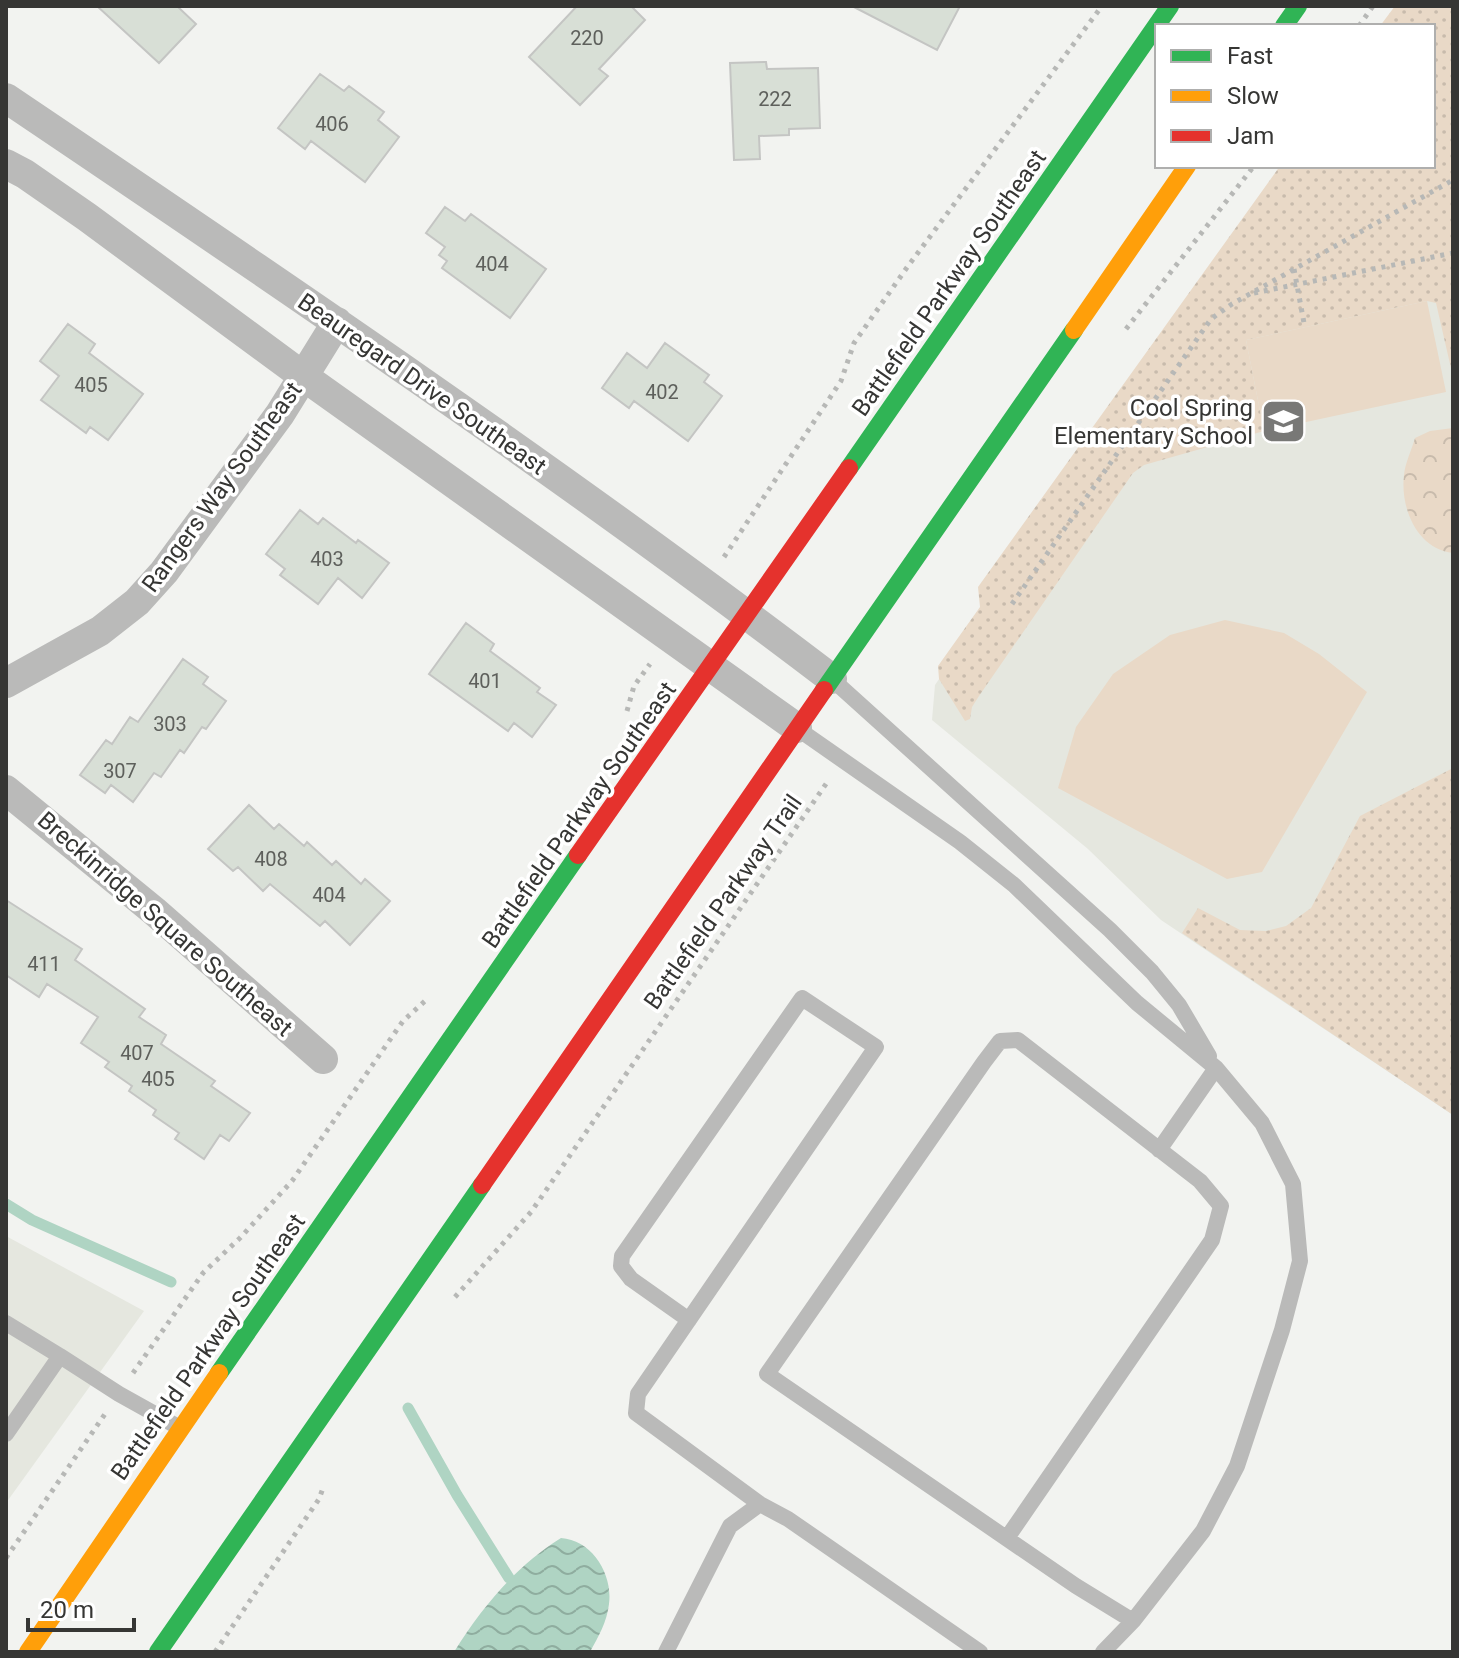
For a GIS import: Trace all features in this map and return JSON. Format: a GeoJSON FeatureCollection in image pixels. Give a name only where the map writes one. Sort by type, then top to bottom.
{"type":"FeatureCollection","features":[{"type":"Feature","properties":{"kind":"main road","name":"Battlefield Parkway Southeast"},"geometry":{"type":"LineString","coordinates":[[1158,24],[1170,6]]}},
{"type":"Feature","properties":{"kind":"main road"},"geometry":{"type":"LineString","coordinates":[[1285,24],[1298,6]]}},
{"type":"Feature","properties":{"kind":"main road","name":"Battlefield Parkway Southeast"},"geometry":{"type":"LineString","coordinates":[[28,1652],[180,1428],[1155,28]]}},
{"type":"Feature","properties":{"kind":"main road"},"geometry":{"type":"LineString","coordinates":[[158,1652],[1186,168]]}},
{"type":"Feature","properties":{"kind":"street","name":"Beauregard Drive Southeast"},"geometry":{"type":"LineString","coordinates":[[6,98],[337,322],[748,615],[832,679]]}},
{"type":"Feature","properties":{"kind":"street"},"geometry":{"type":"LineString","coordinates":[[6,164],[87,217],[303,376],[797,728]]}},
{"type":"Feature","properties":{"kind":"street","name":"Rangers Way Southeast"},"geometry":{"type":"LineString","coordinates":[[6,683],[100,631],[137,602],[164,572],[280,414],[337,322]]}},
{"type":"Feature","properties":{"kind":"street","name":"Breckinridge Square Southeast"},"geometry":{"type":"LineString","coordinates":[[6,790],[154,911],[323,1059]]}},
{"type":"Feature","properties":{"kind":"lane"},"geometry":{"type":"LineString","coordinates":[[832,679],[1110,930],[1152,972],[1179,1005],[1216,1068],[1262,1123],[1293,1184],[1300,1261],[1282,1330],[1237,1466],[1203,1531],[1133,1621],[1103,1652]]}},
{"type":"Feature","properties":{"kind":"lane"},"geometry":{"type":"LineString","coordinates":[[797,728],[960,842],[1014,885],[1137,1003],[1216,1068]]}},
{"type":"Feature","properties":{"kind":"lane"},"geometry":{"type":"LineString","coordinates":[[689,1320],[631,1279],[621,1266],[622,1256],[802,998],[876,1047],[689,1320],[638,1394],[636,1413],[760,1504],[788,1519],[980,1652]]}},
{"type":"Feature","properties":{"kind":"lane"},"geometry":{"type":"LineString","coordinates":[[1007,1538],[1212,1240],[1221,1206],[1200,1181],[1018,1040],[1000,1041],[767,1374],[1076,1586],[1133,1621]]}},
{"type":"Feature","properties":{"kind":"lane"},"geometry":{"type":"LineString","coordinates":[[1159,1150],[1216,1068]]}},
{"type":"Feature","properties":{"kind":"lane"},"geometry":{"type":"LineString","coordinates":[[6,1323],[119,1394],[180,1428]]}},
{"type":"Feature","properties":{"kind":"lane"},"geometry":{"type":"LineString","coordinates":[[6,1434],[60,1356]]}},
{"type":"Feature","properties":{"kind":"lane"},"geometry":{"type":"LineString","coordinates":[[666,1652],[730,1526],[760,1504]]}},
{"type":"Feature","properties":{"kind":"path"},"geometry":{"type":"LineString","coordinates":[[705,585],[841,381],[854,343],[1102,6]]}},
{"type":"Feature","properties":{"kind":"path"},"geometry":{"type":"LineString","coordinates":[[1360,24],[1373,6]]}},
{"type":"Feature","properties":{"kind":"path"},"geometry":{"type":"LineString","coordinates":[[1123,333],[1252,168]]}},
{"type":"Feature","properties":{"kind":"path"},"geometry":{"type":"LineString","coordinates":[[1012,604],[1211,319],[1249,294],[1453,180]]}},
{"type":"Feature","properties":{"kind":"path"},"geometry":{"type":"LineString","coordinates":[[1249,294],[1453,253]]}},
{"type":"Feature","properties":{"kind":"path"},"geometry":{"type":"LineString","coordinates":[[1294,269],[1304,323]]}},
{"type":"Feature","properties":{"kind":"path"},"geometry":{"type":"LineString","coordinates":[[624,717],[634,686],[670,639]]}},
{"type":"Feature","properties":{"kind":"path","name":"Battlefield Parkway Trail"},"geometry":{"type":"LineString","coordinates":[[448,1303],[467,1286],[531,1212],[805,817],[840,761]]}},
{"type":"Feature","properties":{"kind":"path"},"geometry":{"type":"LineString","coordinates":[[6,1558],[203,1273],[292,1181],[403,1021],[431,996]]}},
{"type":"Feature","properties":{"kind":"path"},"geometry":{"type":"LineString","coordinates":[[215,1652],[319,1499],[327,1476]]}},
{"type":"Feature","properties":{"kind":"shaded area","name":"Cool Spring Elementary School"},"geometry":{"type":"Polygon","coordinates":[[[1453,6],[1453,1115],[1161,920],[1088,849],[932,720],[935,685],[1289,168],[1435,168],[1435,24],[1453,6]]]}},
{"type":"Feature","properties":{"kind":"shaded area"},"geometry":{"type":"Polygon","coordinates":[[[6,1236],[144,1311],[6,1503],[6,1236]]]}},
{"type":"Feature","properties":{"kind":"green space"},"geometry":{"type":"Polygon","coordinates":[[[1395,6],[1453,6],[1453,377],[1436,303],[1427,301],[1246,340],[1264,431],[1144,465],[1133,473],[979,696],[972,707],[970,719],[965,721],[939,679],[938,666],[980,607],[978,587],[1279,168],[1435,168],[1435,24],[1382,24],[1395,6]]]}},
{"type":"Feature","properties":{"kind":"green space"},"geometry":{"type":"Polygon","coordinates":[[[1427,301],[1446,392],[1264,431],[1246,340],[1427,301]]]}},
{"type":"Feature","properties":{"kind":"green space"},"geometry":{"type":"Polygon","coordinates":[[[1453,428],[1453,553],[1440,550],[1421,535],[1408,513],[1403,488],[1415,438],[1430,431],[1453,428]]]}},
{"type":"Feature","properties":{"kind":"green space"},"geometry":{"type":"Polygon","coordinates":[[[1225,620],[1284,633],[1319,654],[1367,692],[1262,872],[1227,879],[1058,788],[1076,727],[1113,674],[1170,635],[1225,620]]]}},
{"type":"Feature","properties":{"kind":"green space"},"geometry":{"type":"Polygon","coordinates":[[[1453,768],[1453,1115],[1182,933],[1198,908],[1240,930],[1266,931],[1286,926],[1311,908],[1360,816],[1453,768]]]}},
{"type":"Feature","properties":{"kind":"water"},"geometry":{"type":"Polygon","coordinates":[[[561,1538],[572,1540],[591,1552],[608,1581],[608,1611],[590,1652],[454,1652],[501,1589],[544,1549],[561,1538]]]}},
{"type":"Feature","properties":{"kind":"building"},"geometry":{"type":"Polygon","coordinates":[[[97,6],[177,6],[196,24],[159,63],[97,6]]]}},
{"type":"Feature","properties":{"kind":"building"},"geometry":{"type":"Polygon","coordinates":[[[577,6],[631,6],[645,20],[599,69],[608,76],[580,105],[529,57],[577,6]]]}},
{"type":"Feature","properties":{"kind":"building"},"geometry":{"type":"Polygon","coordinates":[[[852,6],[960,6],[937,50],[852,6]]]}},
{"type":"Feature","properties":{"kind":"building"},"geometry":{"type":"Polygon","coordinates":[[[766,62],[767,69],[818,68],[820,128],[789,129],[789,135],[759,136],[760,159],[734,160],[730,63],[766,62]]]}},
{"type":"Feature","properties":{"kind":"building"},"geometry":{"type":"Polygon","coordinates":[[[320,74],[344,91],[349,86],[384,112],[378,120],[399,137],[365,182],[311,141],[305,149],[278,128],[320,74]]]}},
{"type":"Feature","properties":{"kind":"building"},"geometry":{"type":"Polygon","coordinates":[[[445,207],[465,221],[471,214],[546,269],[510,318],[442,268],[447,261],[439,255],[445,247],[426,233],[445,207]]]}},
{"type":"Feature","properties":{"kind":"building"},"geometry":{"type":"Polygon","coordinates":[[[68,324],[95,344],[89,353],[143,394],[108,440],[90,427],[86,433],[41,400],[59,376],[40,361],[68,324]]]}},
{"type":"Feature","properties":{"kind":"building"},"geometry":{"type":"Polygon","coordinates":[[[665,343],[709,375],[704,382],[722,396],[688,441],[634,401],[629,408],[602,388],[627,353],[647,368],[665,343]]]}},
{"type":"Feature","properties":{"kind":"building"},"geometry":{"type":"Polygon","coordinates":[[[300,510],[318,524],[323,518],[389,563],[362,598],[338,578],[318,604],[280,575],[285,569],[266,554],[300,510]]]}},
{"type":"Feature","properties":{"kind":"building"},"geometry":{"type":"Polygon","coordinates":[[[466,623],[494,644],[490,651],[540,688],[537,692],[556,705],[532,737],[514,723],[508,731],[429,674],[466,623]]]}},
{"type":"Feature","properties":{"kind":"building"},"geometry":{"type":"Polygon","coordinates":[[[183,659],[208,677],[203,684],[226,701],[206,729],[202,727],[184,753],[180,750],[161,777],[154,773],[133,802],[111,785],[105,793],[80,775],[106,740],[112,744],[130,717],[138,722],[183,659]]]}},
{"type":"Feature","properties":{"kind":"building"},"geometry":{"type":"Polygon","coordinates":[[[249,805],[274,829],[279,824],[304,846],[307,842],[332,865],[336,861],[361,884],[365,879],[390,901],[350,945],[325,921],[320,926],[270,884],[263,891],[238,867],[233,871],[208,849],[249,805]]]}},
{"type":"Feature","properties":{"kind":"building"},"geometry":{"type":"Polygon","coordinates":[[[6,900],[82,949],[75,960],[145,1009],[139,1017],[166,1035],[161,1044],[215,1081],[211,1086],[250,1113],[229,1141],[220,1135],[204,1159],[175,1139],[179,1133],[153,1115],[156,1110],[129,1091],[132,1086],[105,1067],[109,1062],[81,1043],[98,1017],[47,984],[39,997],[6,975],[6,900]]]}},
{"type":"Feature","properties":{"kind":"waterway"},"geometry":{"type":"LineString","coordinates":[[6,1204],[32,1220],[171,1282]]}},
{"type":"Feature","properties":{"kind":"waterway"},"geometry":{"type":"LineString","coordinates":[[408,1408],[509,1578]]}},
{"type":"Feature","properties":{"kind":"traffic: fast"},"geometry":{"type":"LineString","coordinates":[[1157,24],[1170,6]]}},
{"type":"Feature","properties":{"kind":"traffic: fast"},"geometry":{"type":"LineString","coordinates":[[1285,24],[1298,6]]}},
{"type":"Feature","properties":{"kind":"traffic: fast"},"geometry":{"type":"LineString","coordinates":[[849,468],[1155,28]]}},
{"type":"Feature","properties":{"kind":"traffic: fast"},"geometry":{"type":"LineString","coordinates":[[824,690],[1074,330]]}},
{"type":"Feature","properties":{"kind":"traffic: fast"},"geometry":{"type":"LineString","coordinates":[[219,1373],[578,855]]}},
{"type":"Feature","properties":{"kind":"traffic: fast"},"geometry":{"type":"LineString","coordinates":[[158,1652],[482,1185]]}},
{"type":"Feature","properties":{"kind":"traffic: slow"},"geometry":{"type":"LineString","coordinates":[[1074,330],[1186,168]]}},
{"type":"Feature","properties":{"kind":"traffic: slow"},"geometry":{"type":"LineString","coordinates":[[28,1652],[219,1373]]}},
{"type":"Feature","properties":{"kind":"traffic: jam"},"geometry":{"type":"LineString","coordinates":[[578,855],[849,468]]}},
{"type":"Feature","properties":{"kind":"traffic: jam"},"geometry":{"type":"LineString","coordinates":[[482,1185],[824,690]]}},
{"type":"Feature","properties":{"kind":"place","name":"Cool Spring Elementary School"},"geometry":{"type":"Point","coordinates":[1284,422]}}]}
